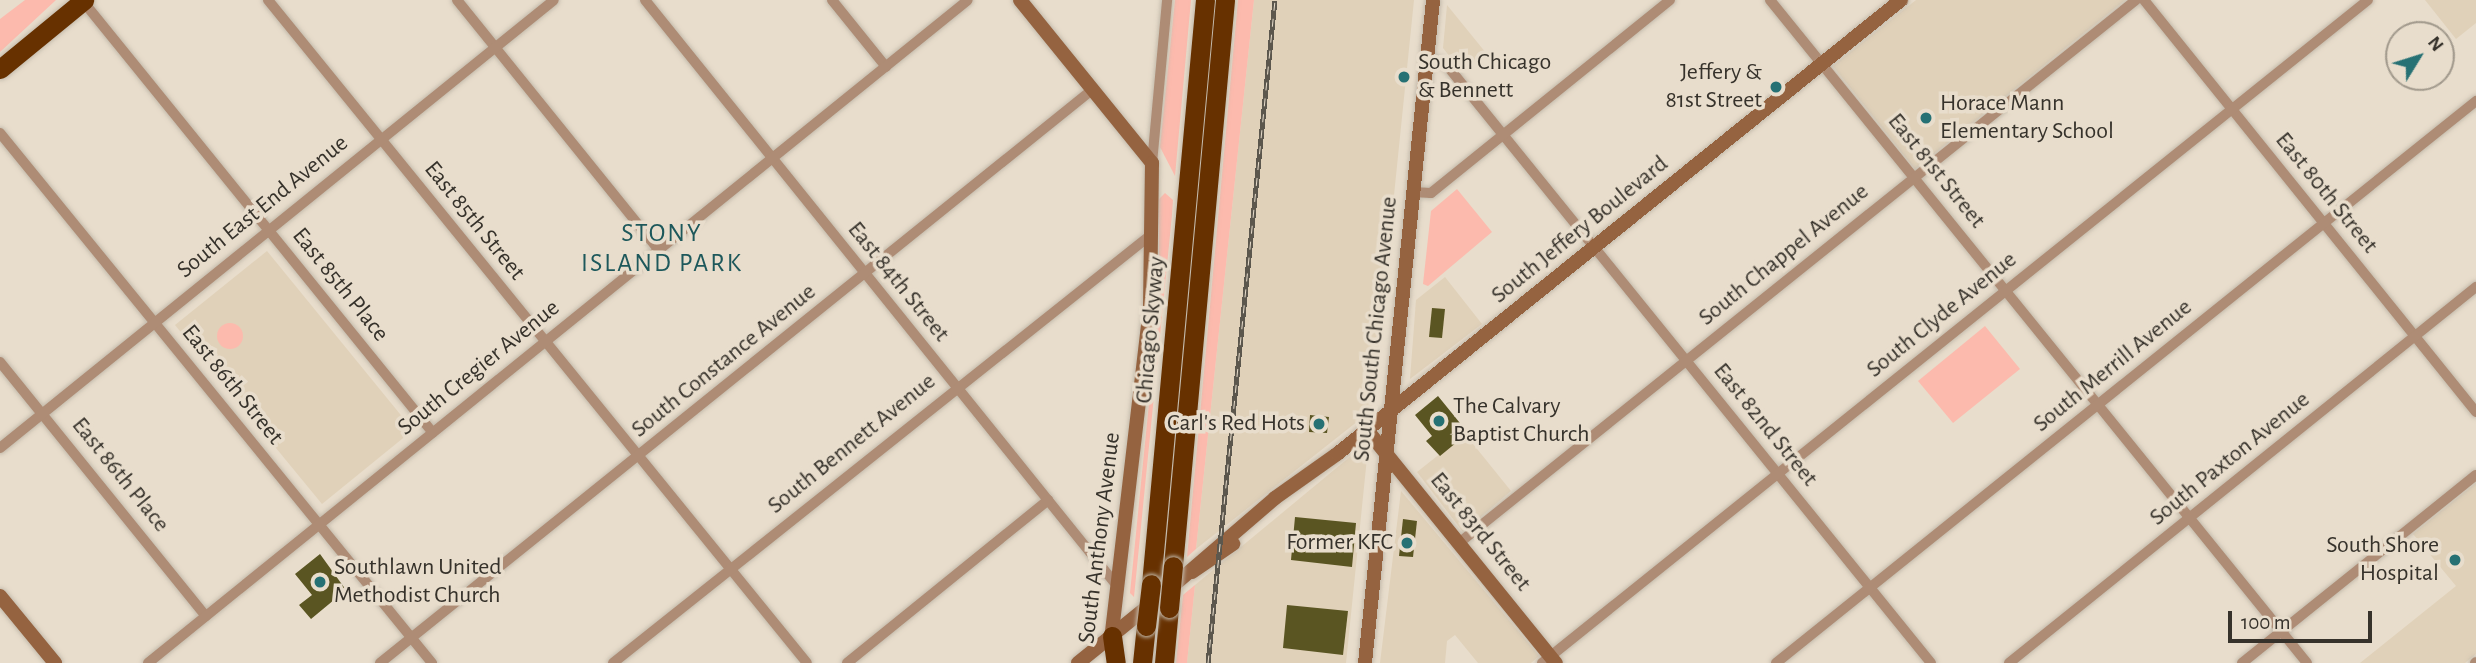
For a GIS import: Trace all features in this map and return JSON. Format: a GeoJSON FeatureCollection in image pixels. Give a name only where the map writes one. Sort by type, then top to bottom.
{"type":"FeatureCollection","features":[{"type":"Feature","properties":{"kind":"highway"},"geometry":{"type":"LineString","coordinates":[[0,69],[83,0]]}},
{"type":"Feature","properties":{"kind":"highway","name":"Chicago Skyway"},"geometry":{"type":"LineString","coordinates":[[1142,663],[1205,0]]}},
{"type":"Feature","properties":{"kind":"highway","name":"Chicago Skyway"},"geometry":{"type":"LineString","coordinates":[[1164,663],[1169,608],[1180,570],[1203,251],[1225,0]]}},
{"type":"Feature","properties":{"kind":"highway"},"geometry":{"type":"LineString","coordinates":[[1112,636],[1116,663]]}},
{"type":"Feature","properties":{"kind":"main road"},"geometry":{"type":"LineString","coordinates":[[1020,0],[1152,163]]}},
{"type":"Feature","properties":{"kind":"main road","name":"South Jeffery Boulevard"},"geometry":{"type":"LineString","coordinates":[[1078,663],[1112,636],[1180,570],[1206,566],[1287,494],[1902,0]]}},
{"type":"Feature","properties":{"kind":"main road","name":"South South Chicago Avenue"},"geometry":{"type":"LineString","coordinates":[[1365,663],[1435,1]]}},
{"type":"Feature","properties":{"kind":"main road","name":"South Anthony Avenue"},"geometry":{"type":"LineString","coordinates":[[1108,663],[1120,589],[1150,308],[1152,163]]}},
{"type":"Feature","properties":{"kind":"main road","name":"East 83rd Street"},"geometry":{"type":"LineString","coordinates":[[1367,430],[1550,661]]}},
{"type":"Feature","properties":{"kind":"main road"},"geometry":{"type":"LineString","coordinates":[[0,596],[55,663]]}},
{"type":"Feature","properties":{"kind":"street","name":"East 85th Place"},"geometry":{"type":"LineString","coordinates":[[83,0],[433,433]]}},
{"type":"Feature","properties":{"kind":"street","name":"East 85th Street"},"geometry":{"type":"LineString","coordinates":[[268,0],[807,663]]}},
{"type":"Feature","properties":{"kind":"street"},"geometry":{"type":"LineString","coordinates":[[457,0],[659,250]]}},
{"type":"Feature","properties":{"kind":"street","name":"South East End Avenue"},"geometry":{"type":"LineString","coordinates":[[0,447],[554,0]]}},
{"type":"Feature","properties":{"kind":"street","name":"East 84th Street"},"geometry":{"type":"LineString","coordinates":[[645,0],[1120,589]]}},
{"type":"Feature","properties":{"kind":"street"},"geometry":{"type":"LineString","coordinates":[[831,0],[886,67]]}},
{"type":"Feature","properties":{"kind":"street","name":"South Cregier Avenue"},"geometry":{"type":"LineString","coordinates":[[148,663],[968,0]]}},
{"type":"Feature","properties":{"kind":"street","name":"South Anthony Avenue"},"geometry":{"type":"LineString","coordinates":[[1152,163],[1167,0]]}},
{"type":"Feature","properties":{"kind":"street"},"geometry":{"type":"LineString","coordinates":[[1413,192],[1431,193],[1670,0]]}},
{"type":"Feature","properties":{"kind":"street","name":"East 81st Street"},"geometry":{"type":"LineString","coordinates":[[1770,0],[2307,663]]}},
{"type":"Feature","properties":{"kind":"street","name":"South Chappel Avenue"},"geometry":{"type":"LineString","coordinates":[[1459,543],[2136,0]]}},
{"type":"Feature","properties":{"kind":"street","name":"East 80th Street"},"geometry":{"type":"LineString","coordinates":[[2144,0],[2476,412]]}},
{"type":"Feature","properties":{"kind":"street","name":"South Clyde Avenue"},"geometry":{"type":"LineString","coordinates":[[1550,661],[1778,474],[2368,0]]}},
{"type":"Feature","properties":{"kind":"street","name":"East 82nd Street"},"geometry":{"type":"LineString","coordinates":[[1428,59],[1445,63],[1931,663]]}},
{"type":"Feature","properties":{"kind":"street","name":"South Constance Avenue"},"geometry":{"type":"LineString","coordinates":[[380,663],[1092,90]]}},
{"type":"Feature","properties":{"kind":"street","name":"South Merrill Avenue"},"geometry":{"type":"LineString","coordinates":[[1776,663],[2476,101]]}},
{"type":"Feature","properties":{"kind":"street","name":"East 86th Street"},"geometry":{"type":"LineString","coordinates":[[0,133],[432,663]]}},
{"type":"Feature","properties":{"kind":"street","name":"South Bennett Avenue"},"geometry":{"type":"LineString","coordinates":[[613,663],[956,387],[1152,234]]}},
{"type":"Feature","properties":{"kind":"street","name":"South Paxton Avenue"},"geometry":{"type":"LineString","coordinates":[[2009,663],[2476,288]]}},
{"type":"Feature","properties":{"kind":"street","name":"East 86th Place"},"geometry":{"type":"LineString","coordinates":[[0,362],[206,616]]}},
{"type":"Feature","properties":{"kind":"street"},"geometry":{"type":"LineString","coordinates":[[2242,663],[2476,475]]}},
{"type":"Feature","properties":{"kind":"street"},"geometry":{"type":"LineString","coordinates":[[847,663],[1048,500]]}},
{"type":"Feature","properties":{"kind":"shaded area"},"geometry":{"type":"Polygon","coordinates":[[[25,0],[56,0],[0,52],[0,19],[25,0]]]}},
{"type":"Feature","properties":{"kind":"shaded area"},"geometry":{"type":"Polygon","coordinates":[[[1175,0],[1191,0],[1175,176],[1160,147],[1175,0]]]}},
{"type":"Feature","properties":{"kind":"shaded area"},"geometry":{"type":"Polygon","coordinates":[[[1238,0],[1254,0],[1196,549],[1187,557],[1238,0]]]}},
{"type":"Feature","properties":{"kind":"shaded area"},"geometry":{"type":"Polygon","coordinates":[[[1254,0],[1414,0],[1372,410],[1196,549],[1254,0]]]}},
{"type":"Feature","properties":{"kind":"shaded area","name":"Horace Mann Elementary School"},"geometry":{"type":"Polygon","coordinates":[[[1916,0],[2125,0],[1915,169],[1833,66],[1916,0]]]}},
{"type":"Feature","properties":{"kind":"shaded area"},"geometry":{"type":"Polygon","coordinates":[[[2425,0],[2476,0],[2476,23],[2456,39],[2455,21],[2442,21],[2425,0]]]}},
{"type":"Feature","properties":{"kind":"shaded area"},"geometry":{"type":"Polygon","coordinates":[[[1447,5],[1486,53],[1462,72],[1443,48],[1447,5]]]}},
{"type":"Feature","properties":{"kind":"shaded area"},"geometry":{"type":"Polygon","coordinates":[[[1457,189],[1492,232],[1428,286],[1423,284],[1431,211],[1457,189]]]}},
{"type":"Feature","properties":{"kind":"shaded area"},"geometry":{"type":"Polygon","coordinates":[[[1165,193],[1173,200],[1172,215],[1134,597],[1130,593],[1159,303],[1159,199],[1165,193]]]}},
{"type":"Feature","properties":{"kind":"shaded area"},"geometry":{"type":"Polygon","coordinates":[[[267,251],[413,430],[322,504],[175,325],[267,251]]]}},
{"type":"Feature","properties":{"kind":"shaded area"},"geometry":{"type":"Polygon","coordinates":[[[1445,277],[1482,324],[1410,379],[1416,300],[1445,277]]]}},
{"type":"Feature","properties":{"kind":"shaded area"},"geometry":{"type":"Polygon","coordinates":[[[230,323],[239,327],[243,336],[239,345],[230,349],[221,345],[217,336],[221,327],[230,323]]]}},
{"type":"Feature","properties":{"kind":"shaded area"},"geometry":{"type":"Polygon","coordinates":[[[1985,326],[2020,369],[1953,423],[1918,381],[1985,326]]]}},
{"type":"Feature","properties":{"kind":"shaded area"},"geometry":{"type":"Polygon","coordinates":[[[1465,434],[1511,491],[1463,532],[1417,472],[1465,434]]]}},
{"type":"Feature","properties":{"kind":"shaded area"},"geometry":{"type":"Polygon","coordinates":[[[1363,446],[1368,448],[1346,663],[1187,663],[1195,585],[1363,446]]]}},
{"type":"Feature","properties":{"kind":"shaded area","name":"South Shore Hospital"},"geometry":{"type":"Polygon","coordinates":[[[2476,483],[2476,654],[2465,663],[2360,663],[2456,586],[2413,534],[2476,483]]]}},
{"type":"Feature","properties":{"kind":"shaded area"},"geometry":{"type":"Polygon","coordinates":[[[1401,491],[1539,656],[1531,663],[1478,663],[1455,635],[1447,641],[1445,663],[1380,663],[1401,491]]]}},
{"type":"Feature","properties":{"kind":"shaded area"},"geometry":{"type":"Polygon","coordinates":[[[1195,585],[1187,663],[1176,663],[1183,595],[1195,585]]]}},
{"type":"Feature","properties":{"kind":"building"},"geometry":{"type":"Polygon","coordinates":[[[1432,308],[1445,309],[1442,338],[1429,337],[1432,308]]]}},
{"type":"Feature","properties":{"kind":"building","name":"The Calvary Baptist Church"},"geometry":{"type":"Polygon","coordinates":[[[1438,396],[1468,433],[1440,456],[1426,441],[1432,436],[1415,415],[1438,396]]]}},
{"type":"Feature","properties":{"kind":"building","name":"Carl's Red Hots"},"geometry":{"type":"Polygon","coordinates":[[[1310,415],[1329,417],[1327,433],[1309,432],[1310,415]]]}},
{"type":"Feature","properties":{"kind":"building"},"geometry":{"type":"Polygon","coordinates":[[[1295,517],[1356,523],[1352,567],[1291,560],[1295,517]]]}},
{"type":"Feature","properties":{"kind":"building","name":"Former KFC"},"geometry":{"type":"Polygon","coordinates":[[[1403,519],[1417,521],[1413,557],[1399,556],[1403,519]]]}},
{"type":"Feature","properties":{"kind":"building","name":"Southlawn United Methodist Church"},"geometry":{"type":"Polygon","coordinates":[[[320,554],[346,590],[311,619],[299,605],[312,595],[295,574],[320,554]]]}},
{"type":"Feature","properties":{"kind":"building"},"geometry":{"type":"Polygon","coordinates":[[[1287,605],[1348,611],[1343,655],[1283,648],[1287,605]]]}},
{"type":"Feature","properties":{"kind":"railway"},"geometry":{"type":"LineString","coordinates":[[1208,663],[1275,0]]}},
{"type":"Feature","properties":{"kind":"place","name":"South Chicago & Bennett"},"geometry":{"type":"Point","coordinates":[1404,77]}},
{"type":"Feature","properties":{"kind":"place","name":"Jeffery & 81st Street"},"geometry":{"type":"Point","coordinates":[1776,87]}},
{"type":"Feature","properties":{"kind":"place","name":"Horace Mann Elementary School"},"geometry":{"type":"Point","coordinates":[1926,118]}},
{"type":"Feature","properties":{"kind":"place","name":"The Calvary Baptist Church"},"geometry":{"type":"Point","coordinates":[1439,421]}},
{"type":"Feature","properties":{"kind":"place","name":"Carl's Red Hots"},"geometry":{"type":"Point","coordinates":[1319,424]}},
{"type":"Feature","properties":{"kind":"place","name":"Former KFC"},"geometry":{"type":"Point","coordinates":[1407,543]}},
{"type":"Feature","properties":{"kind":"place","name":"South Shore Hospital"},"geometry":{"type":"Point","coordinates":[2455,560]}},
{"type":"Feature","properties":{"kind":"place","name":"Southlawn United Methodist Church"},"geometry":{"type":"Point","coordinates":[320,582]}},
{"type":"Feature","properties":{"kind":"district","name":"STONY ISLAND PARK"},"geometry":{"type":"Point","coordinates":[662,249]}}]}
